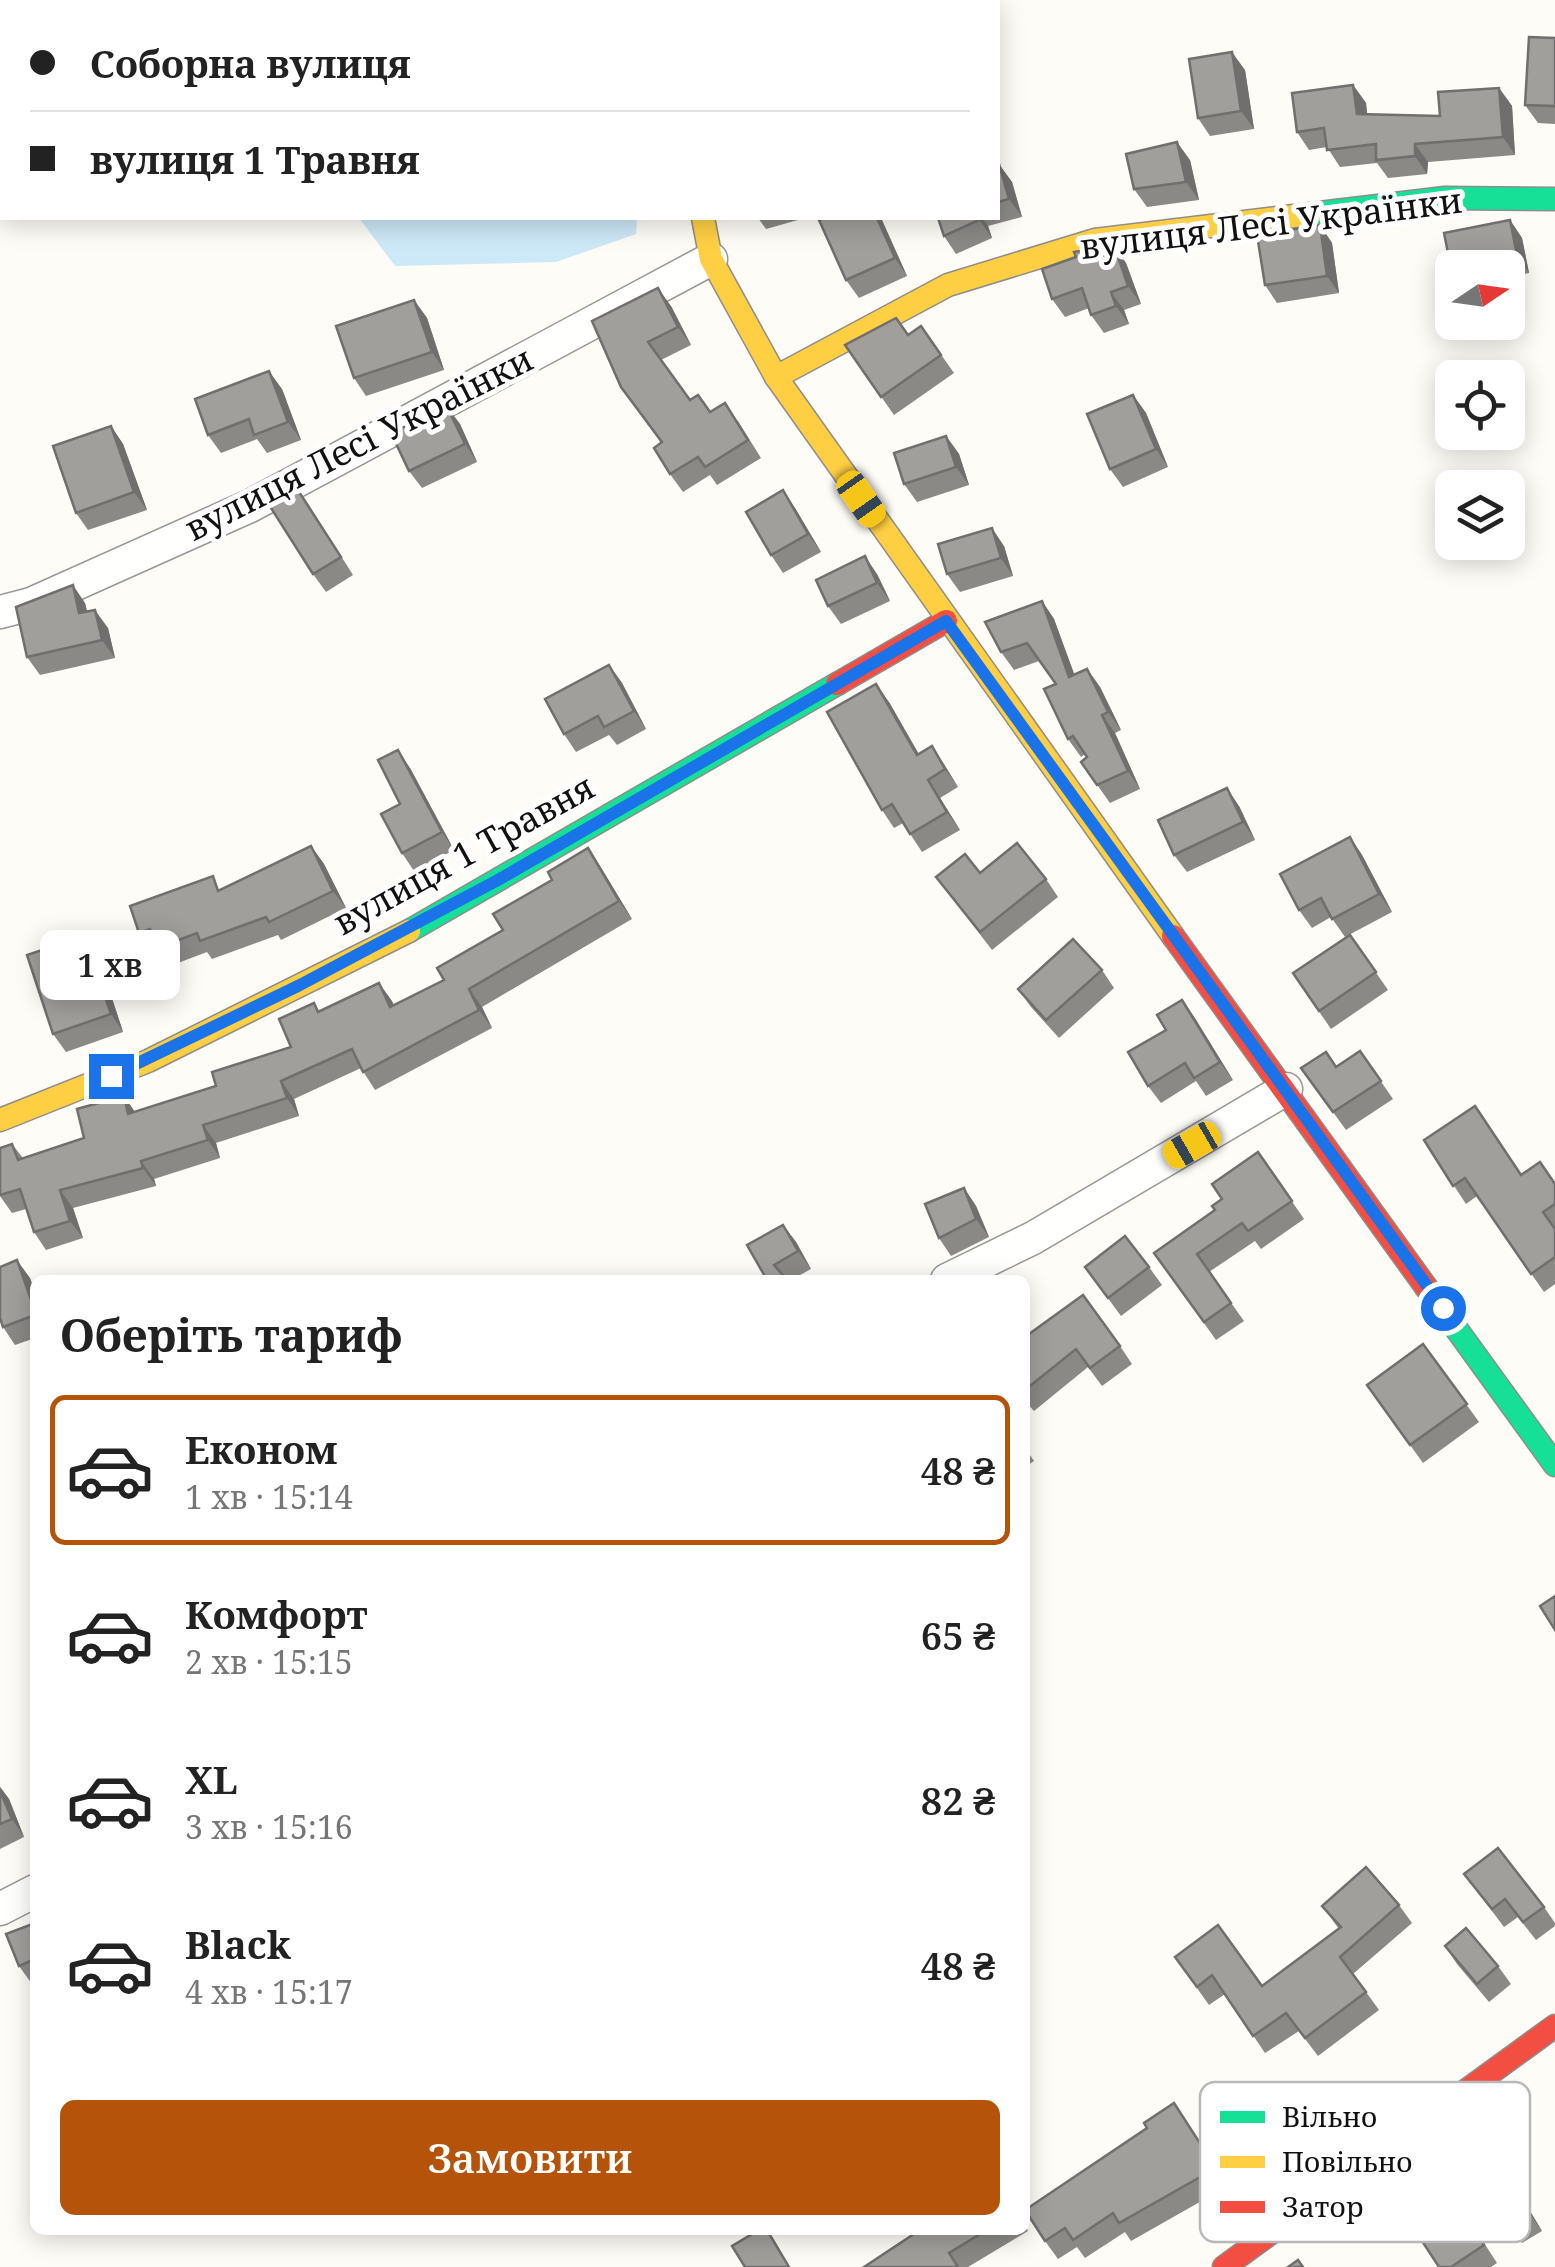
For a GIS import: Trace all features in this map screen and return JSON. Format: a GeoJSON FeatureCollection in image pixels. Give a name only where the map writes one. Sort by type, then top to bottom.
{"type":"FeatureCollection","features":[{"type":"Feature","properties":{"kind":"street","name":"вулиця Лесі Українки"},"geometry":{"type":"LineString","coordinates":[[776,376],[948,285],[1095,240],[1445,198],[1555,199]]}},
{"type":"Feature","properties":{"kind":"street"},"geometry":{"type":"LineString","coordinates":[[703,220],[710,259],[776,376],[946,621],[1555,1465]]}},
{"type":"Feature","properties":{"kind":"street","name":"вулиця Лесі Українки"},"geometry":{"type":"LineString","coordinates":[[0,612],[31,604],[250,506],[710,259]]}},
{"type":"Feature","properties":{"kind":"street","name":"вулиця 1 Травня"},"geometry":{"type":"LineString","coordinates":[[0,1120],[148,1061],[298,986],[498,880],[946,621]]}},
{"type":"Feature","properties":{"kind":"street"},"geometry":{"type":"LineString","coordinates":[[957,1275],[1034,1238],[1286,1089]]}},
{"type":"Feature","properties":{"kind":"street"},"geometry":{"type":"LineString","coordinates":[[0,1909],[30,1894]]}},
{"type":"Feature","properties":{"kind":"street"},"geometry":{"type":"LineString","coordinates":[[1478,2082],[1555,2026]]}},
{"type":"Feature","properties":{"kind":"street"},"geometry":{"type":"LineString","coordinates":[[1224,2267],[1258,2242]]}},
{"type":"Feature","properties":{"kind":"water"},"geometry":{"type":"Polygon","coordinates":[[[360,220],[637,220],[636,234],[556,262],[395,266],[360,220]]]}},
{"type":"Feature","properties":{"kind":"building"},"geometry":{"type":"Polygon","coordinates":[[[1529,37],[1555,38],[1555,106],[1525,105],[1529,37]]]}},
{"type":"Feature","properties":{"kind":"building"},"geometry":{"type":"Polygon","coordinates":[[[1232,52],[1241,111],[1198,118],[1189,59],[1232,52]]]}},
{"type":"Feature","properties":{"kind":"building"},"geometry":{"type":"Polygon","coordinates":[[[1353,85],[1357,114],[1440,116],[1438,92],[1499,88],[1503,137],[1415,144],[1415,156],[1376,160],[1376,144],[1327,150],[1324,128],[1297,132],[1292,93],[1353,85]]]}},
{"type":"Feature","properties":{"kind":"building"},"geometry":{"type":"Polygon","coordinates":[[[1177,142],[1186,182],[1134,189],[1126,154],[1177,142]]]}},
{"type":"Feature","properties":{"kind":"building"},"geometry":{"type":"Polygon","coordinates":[[[1000,168],[1009,199],[1000,201],[1000,168]]]}},
{"type":"Feature","properties":{"kind":"building"},"geometry":{"type":"Polygon","coordinates":[[[819,220],[878,220],[895,258],[846,280],[819,220]]]}},
{"type":"Feature","properties":{"kind":"building"},"geometry":{"type":"Polygon","coordinates":[[[939,220],[979,220],[944,236],[939,220]]]}},
{"type":"Feature","properties":{"kind":"building"},"geometry":{"type":"Polygon","coordinates":[[[1510,220],[1516,250],[1447,250],[1444,233],[1510,220]]]}},
{"type":"Feature","properties":{"kind":"building"},"geometry":{"type":"Polygon","coordinates":[[[1320,225],[1327,276],[1265,285],[1257,235],[1320,225]]]}},
{"type":"Feature","properties":{"kind":"building"},"geometry":{"type":"Polygon","coordinates":[[[1114,245],[1128,286],[1111,292],[1116,306],[1091,315],[1082,288],[1052,299],[1042,269],[1076,257],[1074,252],[1114,245]]]}},
{"type":"Feature","properties":{"kind":"building"},"geometry":{"type":"Polygon","coordinates":[[[658,288],[678,327],[648,342],[690,400],[698,395],[710,412],[725,403],[748,440],[705,467],[698,457],[670,474],[654,448],[662,442],[621,387],[592,321],[658,288]]]}},
{"type":"Feature","properties":{"kind":"building"},"geometry":{"type":"Polygon","coordinates":[[[414,300],[432,352],[354,378],[336,326],[414,300]]]}},
{"type":"Feature","properties":{"kind":"building"},"geometry":{"type":"Polygon","coordinates":[[[896,318],[908,335],[921,326],[941,355],[881,397],[845,345],[896,318]]]}},
{"type":"Feature","properties":{"kind":"building"},"geometry":{"type":"Polygon","coordinates":[[[269,371],[288,422],[254,435],[249,419],[208,435],[195,399],[269,371]]]}},
{"type":"Feature","properties":{"kind":"building"},"geometry":{"type":"Polygon","coordinates":[[[1133,395],[1156,449],[1110,469],[1087,414],[1133,395]]]}},
{"type":"Feature","properties":{"kind":"building"},"geometry":{"type":"Polygon","coordinates":[[[447,407],[465,444],[409,471],[391,433],[447,407]]]}},
{"type":"Feature","properties":{"kind":"building"},"geometry":{"type":"Polygon","coordinates":[[[111,426],[134,492],[76,513],[53,446],[111,426]]]}},
{"type":"Feature","properties":{"kind":"building"},"geometry":{"type":"Polygon","coordinates":[[[946,436],[956,467],[904,484],[894,453],[946,436]]]}},
{"type":"Feature","properties":{"kind":"building"},"geometry":{"type":"Polygon","coordinates":[[[292,481],[341,557],[313,574],[264,497],[292,481]]]}},
{"type":"Feature","properties":{"kind":"building"},"geometry":{"type":"Polygon","coordinates":[[[783,490],[808,534],[771,555],[746,512],[783,490]]]}},
{"type":"Feature","properties":{"kind":"building"},"geometry":{"type":"Polygon","coordinates":[[[992,528],[1001,558],[947,574],[938,544],[992,528]]]}},
{"type":"Feature","properties":{"kind":"building"},"geometry":{"type":"Polygon","coordinates":[[[865,556],[877,583],[828,606],[816,580],[865,556]]]}},
{"type":"Feature","properties":{"kind":"building"},"geometry":{"type":"Polygon","coordinates":[[[73,585],[79,613],[95,610],[102,640],[27,657],[16,607],[73,585]]]}},
{"type":"Feature","properties":{"kind":"building"},"geometry":{"type":"Polygon","coordinates":[[[1042,601],[1069,677],[1087,669],[1108,712],[1102,715],[1128,771],[1097,785],[1081,762],[1087,757],[1073,736],[1068,739],[1044,689],[1056,684],[1027,643],[1001,652],[985,622],[1042,601]]]}},
{"type":"Feature","properties":{"kind":"building"},"geometry":{"type":"Polygon","coordinates":[[[609,665],[634,711],[604,727],[598,716],[564,734],[545,699],[609,665]]]}},
{"type":"Feature","properties":{"kind":"building"},"geometry":{"type":"Polygon","coordinates":[[[876,684],[917,755],[932,746],[945,769],[928,780],[947,812],[910,834],[892,804],[882,810],[827,712],[876,684]]]}},
{"type":"Feature","properties":{"kind":"building"},"geometry":{"type":"Polygon","coordinates":[[[398,750],[442,832],[402,853],[381,814],[400,804],[378,760],[398,750]]]}},
{"type":"Feature","properties":{"kind":"building"},"geometry":{"type":"Polygon","coordinates":[[[1227,788],[1243,822],[1174,855],[1158,820],[1227,788]]]}},
{"type":"Feature","properties":{"kind":"building"},"geometry":{"type":"Polygon","coordinates":[[[1350,837],[1379,894],[1332,919],[1321,898],[1299,910],[1280,874],[1350,837]]]}},
{"type":"Feature","properties":{"kind":"building"},"geometry":{"type":"Polygon","coordinates":[[[1017,843],[1046,879],[980,932],[936,877],[965,854],[980,873],[1017,843]]]}},
{"type":"Feature","properties":{"kind":"building"},"geometry":{"type":"Polygon","coordinates":[[[311,846],[333,891],[269,922],[266,917],[200,941],[197,933],[157,948],[150,929],[139,933],[130,906],[213,876],[218,891],[311,846]]]}},
{"type":"Feature","properties":{"kind":"building"},"geometry":{"type":"Polygon","coordinates":[[[588,848],[619,901],[469,989],[479,1010],[363,1072],[352,1049],[281,1081],[287,1098],[203,1125],[208,1140],[141,1161],[143,1168],[60,1190],[70,1221],[34,1232],[20,1189],[0,1195],[0,1148],[12,1144],[18,1160],[84,1138],[77,1109],[124,1096],[128,1114],[216,1086],[212,1072],[291,1047],[279,1019],[314,1003],[318,1012],[379,983],[390,1007],[444,980],[437,968],[503,930],[493,914],[552,880],[548,872],[588,848]]]}},
{"type":"Feature","properties":{"kind":"building"},"geometry":{"type":"Polygon","coordinates":[[[1350,935],[1376,972],[1319,1011],[1293,973],[1350,935]]]}},
{"type":"Feature","properties":{"kind":"building"},"geometry":{"type":"Polygon","coordinates":[[[1073,939],[1102,970],[1046,1020],[1018,989],[1073,939]]]}},
{"type":"Feature","properties":{"kind":"building"},"geometry":{"type":"Polygon","coordinates":[[[63,943],[73,970],[93,962],[111,1014],[53,1034],[27,955],[63,943]]]}},
{"type":"Feature","properties":{"kind":"building"},"geometry":{"type":"Polygon","coordinates":[[[1182,1000],[1220,1062],[1194,1078],[1185,1063],[1148,1086],[1128,1052],[1166,1030],[1157,1015],[1182,1000]]]}},
{"type":"Feature","properties":{"kind":"building"},"geometry":{"type":"Polygon","coordinates":[[[1360,1051],[1381,1081],[1333,1112],[1301,1068],[1326,1052],[1336,1067],[1360,1051]]]}},
{"type":"Feature","properties":{"kind":"building"},"geometry":{"type":"Polygon","coordinates":[[[1475,1106],[1521,1175],[1540,1162],[1555,1184],[1555,1204],[1543,1212],[1555,1229],[1555,1257],[1531,1274],[1465,1178],[1453,1186],[1424,1140],[1475,1106]]]}},
{"type":"Feature","properties":{"kind":"building"},"geometry":{"type":"Polygon","coordinates":[[[1258,1152],[1292,1201],[1248,1231],[1242,1223],[1197,1254],[1231,1303],[1204,1322],[1154,1253],[1215,1210],[1212,1206],[1222,1199],[1212,1184],[1258,1152]]]}},
{"type":"Feature","properties":{"kind":"building"},"geometry":{"type":"Polygon","coordinates":[[[964,1188],[976,1219],[939,1238],[925,1204],[964,1188]]]}},
{"type":"Feature","properties":{"kind":"building"},"geometry":{"type":"Polygon","coordinates":[[[783,1225],[798,1251],[774,1265],[783,1275],[764,1275],[747,1245],[783,1225]]]}},
{"type":"Feature","properties":{"kind":"building"},"geometry":{"type":"Polygon","coordinates":[[[1125,1236],[1149,1267],[1108,1298],[1085,1267],[1125,1236]]]}},
{"type":"Feature","properties":{"kind":"building"},"geometry":{"type":"Polygon","coordinates":[[[17,1260],[30,1297],[30,1317],[3,1327],[0,1318],[0,1267],[17,1260]]]}},
{"type":"Feature","properties":{"kind":"building"},"geometry":{"type":"Polygon","coordinates":[[[1083,1295],[1120,1346],[1090,1368],[1076,1349],[1030,1386],[1030,1333],[1083,1295]]]}},
{"type":"Feature","properties":{"kind":"building"},"geometry":{"type":"Polygon","coordinates":[[[1423,1344],[1467,1404],[1410,1445],[1367,1385],[1423,1344]]]}},
{"type":"Feature","properties":{"kind":"building"},"geometry":{"type":"Polygon","coordinates":[[[1555,1596],[1555,1630],[1540,1606],[1555,1596]]]}},
{"type":"Feature","properties":{"kind":"building"},"geometry":{"type":"Polygon","coordinates":[[[0,1791],[12,1819],[0,1824],[0,1791]]]}},
{"type":"Feature","properties":{"kind":"building"},"geometry":{"type":"Polygon","coordinates":[[[1498,1848],[1544,1907],[1523,1922],[1505,1899],[1492,1909],[1464,1874],[1498,1848]]]}},
{"type":"Feature","properties":{"kind":"building"},"geometry":{"type":"Polygon","coordinates":[[[1366,1867],[1399,1905],[1340,1957],[1366,1992],[1305,2038],[1286,2013],[1253,2036],[1212,1975],[1197,1987],[1175,1957],[1218,1925],[1262,1986],[1341,1927],[1322,1906],[1366,1867]]]}},
{"type":"Feature","properties":{"kind":"building"},"geometry":{"type":"Polygon","coordinates":[[[30,1925],[30,1961],[19,1966],[6,1934],[30,1925]]]}},
{"type":"Feature","properties":{"kind":"building"},"geometry":{"type":"Polygon","coordinates":[[[1466,1928],[1498,1966],[1477,1984],[1445,1946],[1466,1928]]]}},
{"type":"Feature","properties":{"kind":"building"},"geometry":{"type":"Polygon","coordinates":[[[1174,2103],[1200,2143],[1200,2177],[1119,2223],[1113,2213],[1073,2240],[1065,2228],[1045,2241],[1030,2218],[1030,2207],[1147,2128],[1144,2123],[1174,2103]]]}},
{"type":"Feature","properties":{"kind":"building"},"geometry":{"type":"Polygon","coordinates":[[[751,2235],[770,2235],[789,2267],[745,2267],[732,2246],[751,2235]]]}},
{"type":"Feature","properties":{"kind":"building"},"geometry":{"type":"Polygon","coordinates":[[[912,2235],[979,2235],[949,2253],[958,2267],[864,2267],[912,2235]]]}},
{"type":"Feature","properties":{"kind":"building"},"geometry":{"type":"Polygon","coordinates":[[[1423,2242],[1484,2245],[1451,2267],[1439,2267],[1423,2242]]]}},
{"type":"Feature","properties":{"kind":"traffic: fast"},"geometry":{"type":"LineString","coordinates":[[1311,214],[1445,198],[1555,199]]}},
{"type":"Feature","properties":{"kind":"traffic: fast"},"geometry":{"type":"LineString","coordinates":[[409,931],[837,684]]}},
{"type":"Feature","properties":{"kind":"traffic: fast"},"geometry":{"type":"LineString","coordinates":[[1426,1287],[1555,1465]]}},
{"type":"Feature","properties":{"kind":"traffic: slow"},"geometry":{"type":"LineString","coordinates":[[776,377],[948,285],[1095,240],[1311,214]]}},
{"type":"Feature","properties":{"kind":"traffic: slow"},"geometry":{"type":"LineString","coordinates":[[703,220],[711,259],[776,377],[1173,936]]}},
{"type":"Feature","properties":{"kind":"traffic: slow"},"geometry":{"type":"LineString","coordinates":[[0,1120],[148,1061],[409,931]]}},
{"type":"Feature","properties":{"kind":"traffic: jam"},"geometry":{"type":"LineString","coordinates":[[837,684],[946,621]]}},
{"type":"Feature","properties":{"kind":"traffic: jam"},"geometry":{"type":"LineString","coordinates":[[1173,936],[1426,1287]]}},
{"type":"Feature","properties":{"kind":"traffic: jam"},"geometry":{"type":"LineString","coordinates":[[1478,2082],[1555,2026]]}},
{"type":"Feature","properties":{"kind":"traffic: jam"},"geometry":{"type":"LineString","coordinates":[[1224,2267],[1258,2242]]}},
{"type":"Feature","properties":{"kind":"route"},"geometry":{"type":"LineString","coordinates":[[111,1076],[298,986],[498,880],[946,621],[1443,1308]]}}]}
